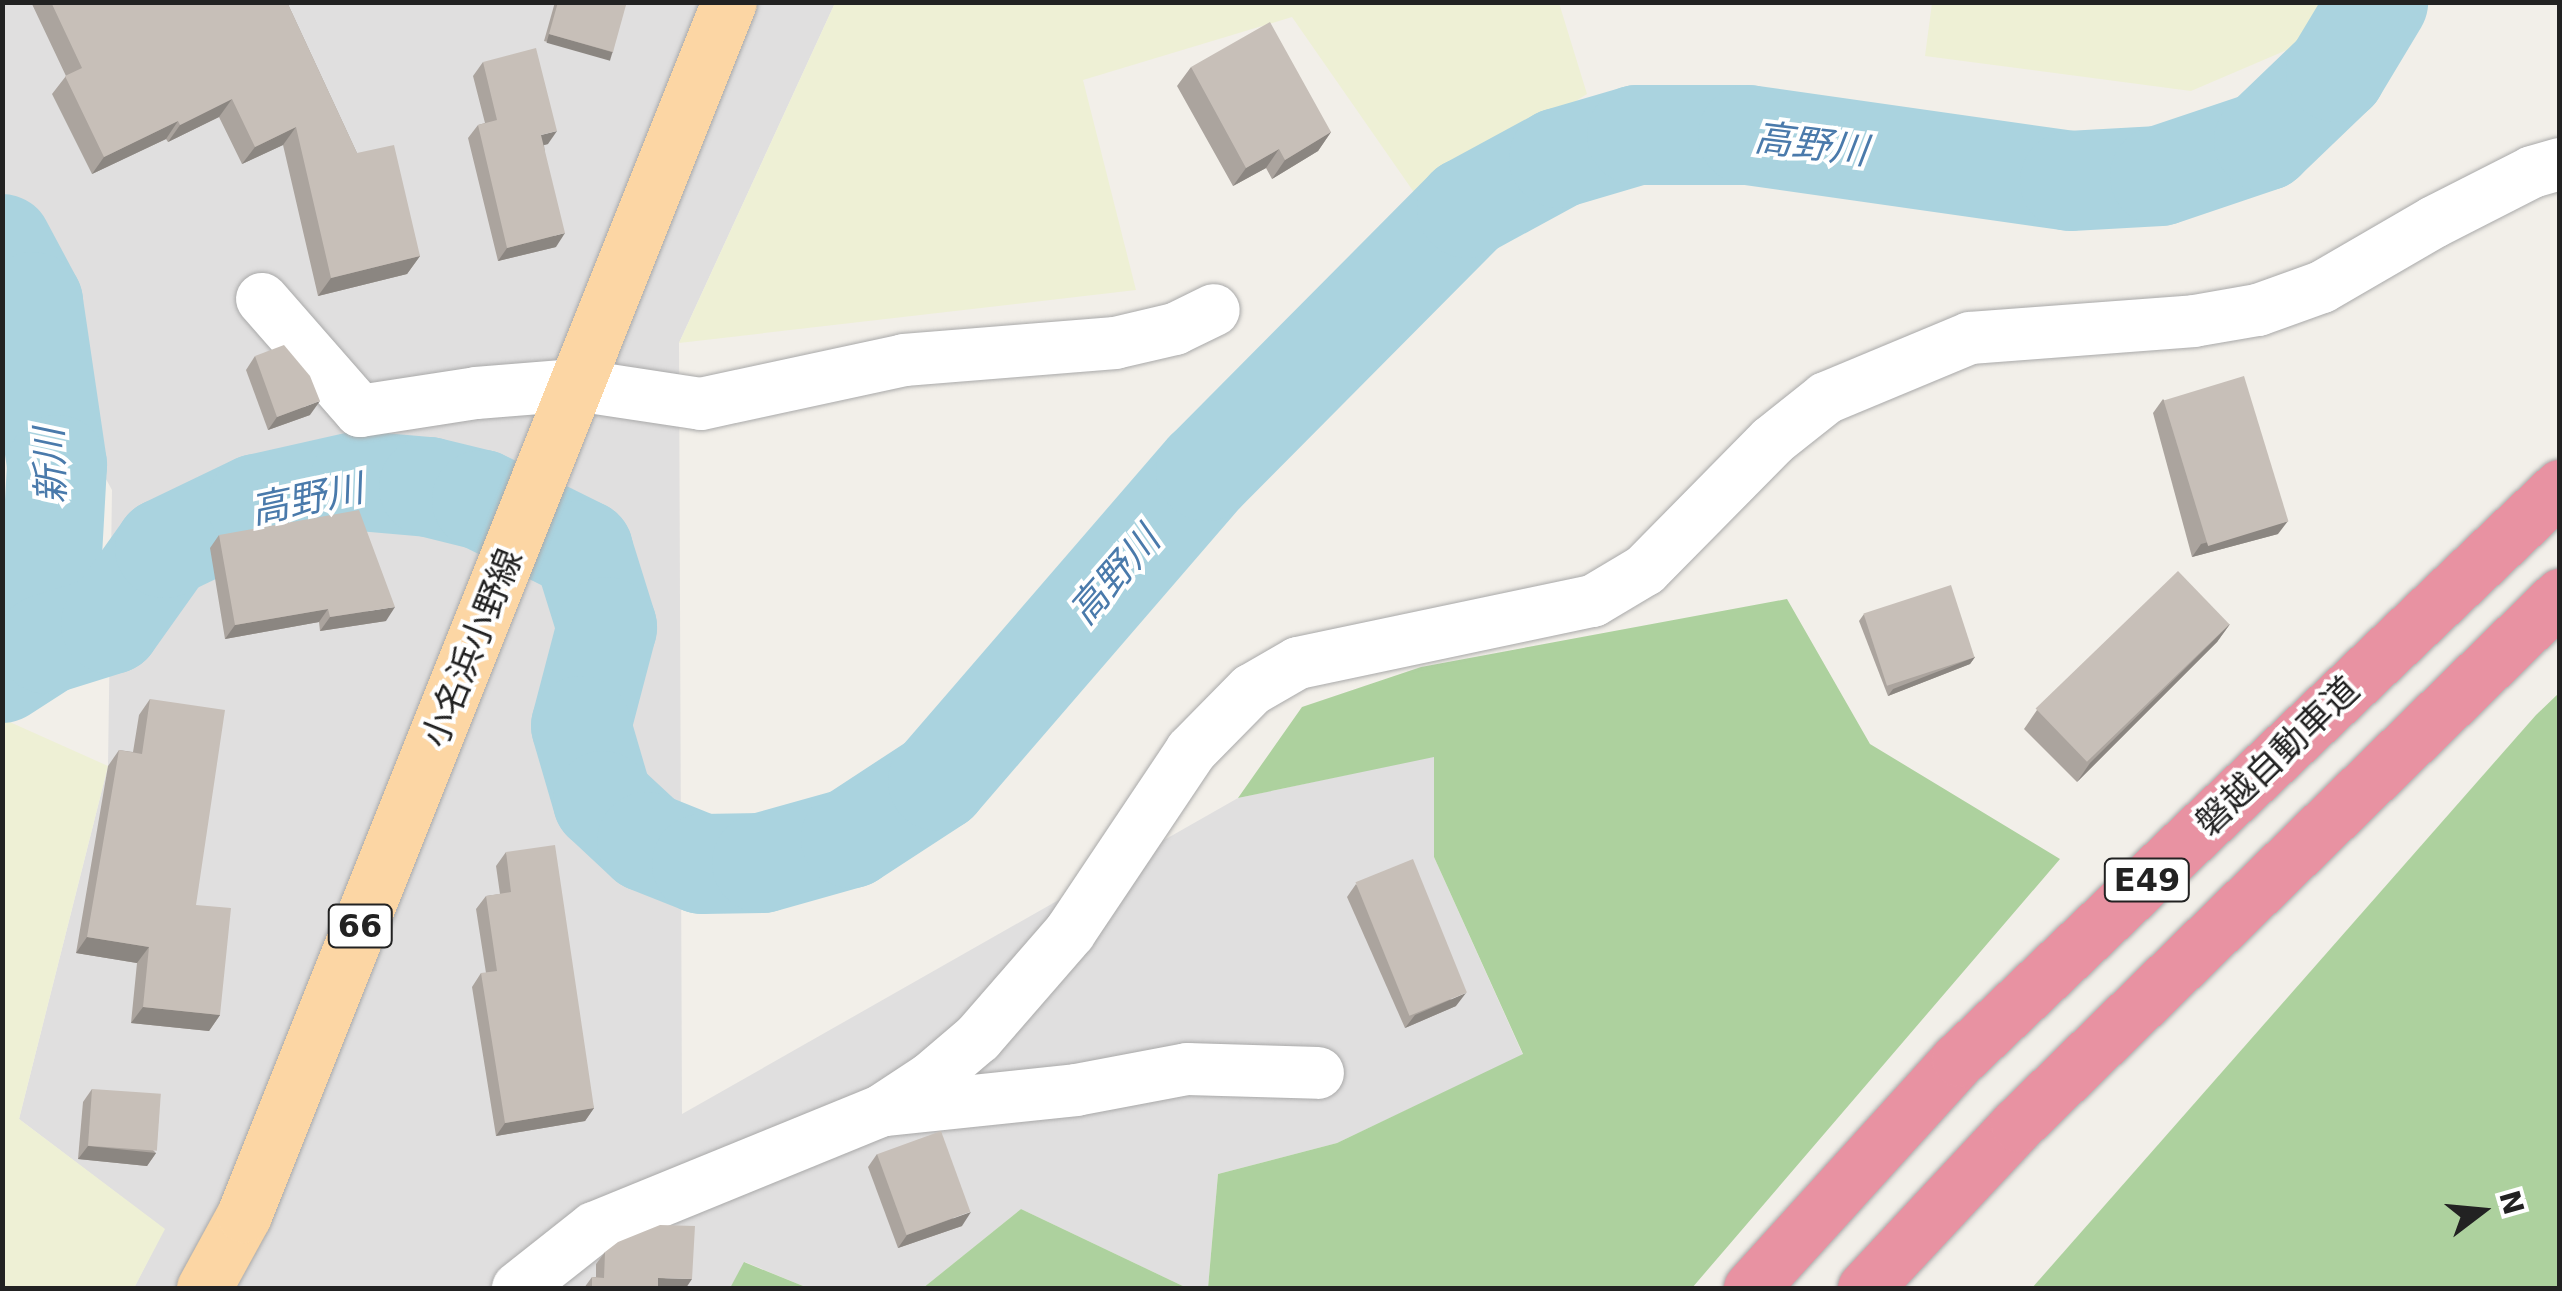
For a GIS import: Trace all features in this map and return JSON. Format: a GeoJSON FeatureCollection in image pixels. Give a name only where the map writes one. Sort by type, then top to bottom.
{"type":"FeatureCollection","features":[{"type":"Feature","properties":{"kind":"highway","name":"磐越自動車道"},"geometry":{"type":"LineString","coordinates":[[1750,1288],[1959,1059],[2560,487]]}},
{"type":"Feature","properties":{"kind":"highway","name":"E49"},"geometry":{"type":"LineString","coordinates":[[1865,1288],[2018,1124],[2560,596]]}},
{"type":"Feature","properties":{"kind":"main road","name":"小名浜小野線"},"geometry":{"type":"LineString","coordinates":[[204,1288],[244,1215],[729,2]]}},
{"type":"Feature","properties":{"kind":"street"},"geometry":{"type":"LineString","coordinates":[[518,1288],[594,1228],[881,1111],[931,1078],[978,1038],[1070,932],[1191,751],[1251,690],[1298,663],[1593,600],[1646,570],[1772,441],[1826,398],[1970,338],[2194,321],[2258,310],[2322,287],[2434,222],[2532,172],[2560,164]]}},
{"type":"Feature","properties":{"kind":"street"},"geometry":{"type":"LineString","coordinates":[[262,299],[360,411],[476,394],[576,385],[701,404],[904,360],[1114,343],[1175,328],[1214,310]]}},
{"type":"Feature","properties":{"kind":"street"},"geometry":{"type":"LineString","coordinates":[[881,1111],[1076,1090],[1187,1068],[1318,1072]]}},
{"type":"Feature","properties":{"kind":"shaded area"},"geometry":{"type":"Polygon","coordinates":[[[2,3],[835,3],[679,343],[682,1114],[1238,798],[1434,756],[1434,857],[1523,1055],[1337,1143],[1218,1174],[1208,1288],[1187,1288],[1021,1209],[923,1288],[808,1288],[745,1262],[730,1288],[134,1288],[164,1229],[19,1119],[108,766],[112,490],[3,292],[2,3]]]}},
{"type":"Feature","properties":{"kind":"green space"},"geometry":{"type":"Polygon","coordinates":[[[1932,2],[2323,3],[2308,41],[2191,91],[1925,56],[1932,2]]]}},
{"type":"Feature","properties":{"kind":"green space"},"geometry":{"type":"Polygon","coordinates":[[[835,3],[1559,3],[1587,94],[1420,201],[1292,17],[1083,80],[1136,290],[679,343],[835,3]]]}},
{"type":"Feature","properties":{"kind":"green space"},"geometry":{"type":"Polygon","coordinates":[[[1787,599],[1870,744],[2060,859],[1692,1288],[1208,1288],[1218,1174],[1337,1143],[1523,1054],[1434,857],[1434,757],[1238,798],[1302,707],[1421,667],[1787,599]]]}},
{"type":"Feature","properties":{"kind":"green space"},"geometry":{"type":"Polygon","coordinates":[[[2559,693],[2559,1288],[2032,1288],[2536,715],[2559,693]]]}},
{"type":"Feature","properties":{"kind":"green space"},"geometry":{"type":"Polygon","coordinates":[[[3,719],[108,766],[19,1119],[165,1229],[134,1288],[3,1288],[3,719]]]}},
{"type":"Feature","properties":{"kind":"green space"},"geometry":{"type":"Polygon","coordinates":[[[1021,1209],[1187,1288],[923,1288],[1021,1209]]]}},
{"type":"Feature","properties":{"kind":"green space"},"geometry":{"type":"Polygon","coordinates":[[[744,1262],[808,1288],[730,1288],[744,1262]]]}},
{"type":"Feature","properties":{"kind":"building"},"geometry":{"type":"Polygon","coordinates":[[[51,2],[287,2],[357,153],[394,145],[420,256],[331,278],[296,127],[255,147],[232,99],[104,157],[65,76],[82,68],[51,2]]]}},
{"type":"Feature","properties":{"kind":"building"},"geometry":{"type":"Polygon","coordinates":[[[558,2],[626,5],[613,52],[549,34],[558,2]]]}},
{"type":"Feature","properties":{"kind":"building"},"geometry":{"type":"Polygon","coordinates":[[[1270,22],[1331,132],[1285,160],[1279,149],[1246,168],[1191,67],[1270,22]]]}},
{"type":"Feature","properties":{"kind":"building"},"geometry":{"type":"Polygon","coordinates":[[[536,48],[557,131],[541,135],[565,233],[507,248],[478,125],[497,120],[483,62],[536,48]]]}},
{"type":"Feature","properties":{"kind":"building"},"geometry":{"type":"Polygon","coordinates":[[[284,345],[310,376],[320,401],[277,417],[255,356],[284,345]]]}},
{"type":"Feature","properties":{"kind":"building"},"geometry":{"type":"Polygon","coordinates":[[[2244,376],[2288,521],[2208,546],[2164,401],[2244,376]]]}},
{"type":"Feature","properties":{"kind":"building"},"geometry":{"type":"Polygon","coordinates":[[[359,510],[395,607],[330,617],[328,609],[235,625],[219,535],[359,510]]]}},
{"type":"Feature","properties":{"kind":"building"},"geometry":{"type":"Polygon","coordinates":[[[2178,571],[2229,624],[2087,762],[2036,709],[2178,571]]]}},
{"type":"Feature","properties":{"kind":"building"},"geometry":{"type":"Polygon","coordinates":[[[1951,585],[1974,657],[1887,686],[1864,613],[1951,585]]]}},
{"type":"Feature","properties":{"kind":"building"},"geometry":{"type":"Polygon","coordinates":[[[150,699],[225,710],[196,905],[231,908],[220,1015],[143,1007],[149,947],[87,937],[119,750],[142,754],[150,699]]]}},
{"type":"Feature","properties":{"kind":"building"},"geometry":{"type":"Polygon","coordinates":[[[555,845],[594,1108],[505,1123],[481,973],[497,971],[486,896],[511,892],[506,852],[555,845]]]}},
{"type":"Feature","properties":{"kind":"building"},"geometry":{"type":"Polygon","coordinates":[[[1413,859],[1467,993],[1409,1016],[1356,882],[1413,859]]]}},
{"type":"Feature","properties":{"kind":"building"},"geometry":{"type":"Polygon","coordinates":[[[92,1089],[161,1094],[157,1151],[88,1146],[92,1089]]]}},
{"type":"Feature","properties":{"kind":"building"},"geometry":{"type":"Polygon","coordinates":[[[941,1131],[970,1212],[907,1235],[877,1154],[941,1131]]]}},
{"type":"Feature","properties":{"kind":"building"},"geometry":{"type":"Polygon","coordinates":[[[660,1225],[695,1226],[692,1279],[658,1278],[658,1288],[592,1288],[592,1277],[604,1278],[605,1252],[618,1242],[660,1225]]]}},
{"type":"Feature","properties":{"kind":"waterway","name":"高野川"},"geometry":{"type":"LineString","coordinates":[[2,673],[47,644],[111,624],[165,548],[257,504],[360,481],[429,487],[482,500],[583,550],[607,627],[581,726],[603,801],[647,842],[702,864],[762,863],[851,838],[938,781],[1206,471],[1467,208],[1559,158],[1637,135],[1748,135],[2070,181],[2160,176],[2264,141],[2336,72],[2378,2]]}},
{"type":"Feature","properties":{"kind":"waterway","name":"新川"},"geometry":{"type":"LineString","coordinates":[[2,244],[33,302],[57,465],[47,644]]}}]}
